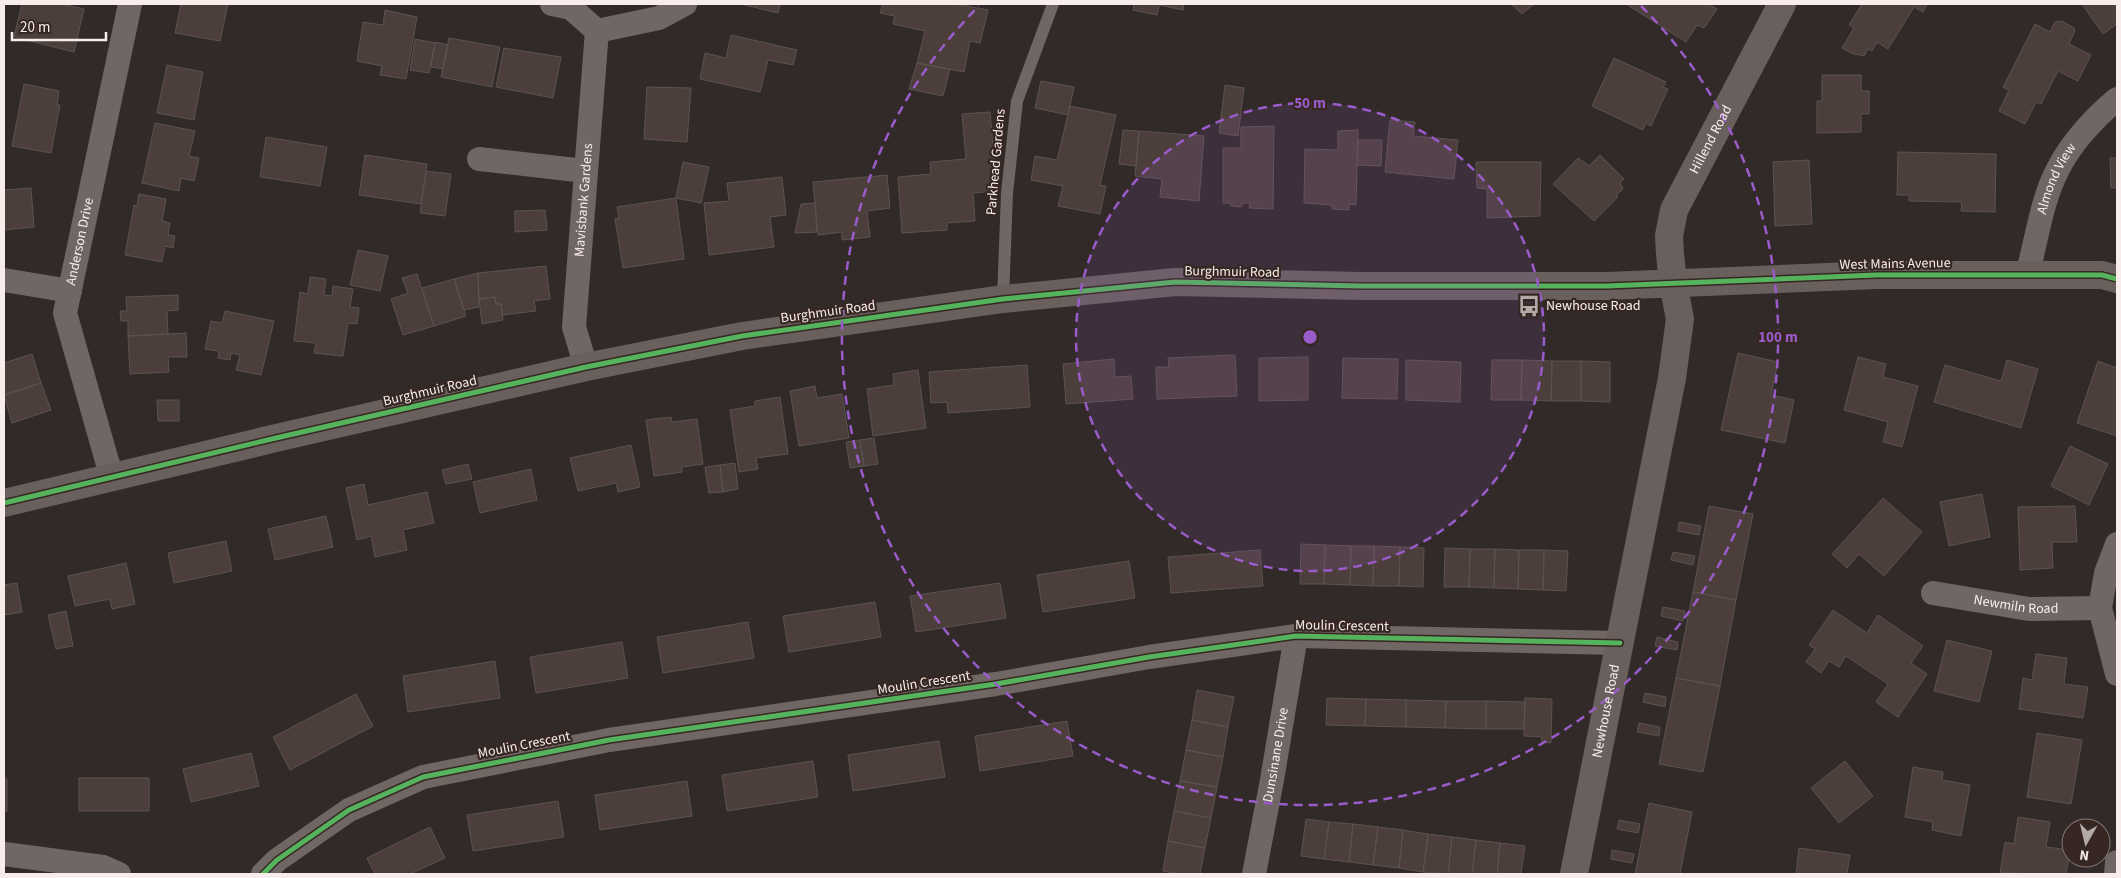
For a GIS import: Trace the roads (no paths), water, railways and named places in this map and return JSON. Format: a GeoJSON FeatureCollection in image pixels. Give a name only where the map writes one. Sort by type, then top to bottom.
{"type":"FeatureCollection","features":[{"type":"Feature","properties":{"kind":"street","name":"Anderson Drive"},"geometry":{"type":"LineString","coordinates":[[113,477],[65,313],[130,4]]}},
{"type":"Feature","properties":{"kind":"street"},"geometry":{"type":"LineString","coordinates":[[552,4],[571,8],[596,31],[659,18],[685,4]]}},
{"type":"Feature","properties":{"kind":"street","name":"Hillend Road"},"geometry":{"type":"LineString","coordinates":[[1673,283],[1669,236],[1674,210],[1782,4]]}},
{"type":"Feature","properties":{"kind":"street","name":"Mavisbank Gardens"},"geometry":{"type":"LineString","coordinates":[[586,367],[574,327],[585,171],[593,101],[596,31]]}},
{"type":"Feature","properties":{"kind":"street","name":"Almond View"},"geometry":{"type":"LineString","coordinates":[[2027,275],[2049,189],[2058,168],[2088,128],[2117,99]]}},
{"type":"Feature","properties":{"kind":"street"},"geometry":{"type":"LineString","coordinates":[[479,159],[585,171]]}},
{"type":"Feature","properties":{"kind":"street","name":"West Mains Avenue"},"geometry":{"type":"LineString","coordinates":[[1673,283],[1876,275],[2102,275],[2117,278]]}},
{"type":"Feature","properties":{"kind":"street"},"geometry":{"type":"LineString","coordinates":[[4,280],[70,291]]}},
{"type":"Feature","properties":{"kind":"street","name":"Burghmuir Road"},"geometry":{"type":"LineString","coordinates":[[4,503],[586,367],[742,336],[1004,299],[1175,282],[1361,286],[1606,286],[1673,283]]}},
{"type":"Feature","properties":{"kind":"street","name":"Newhouse Road"},"geometry":{"type":"LineString","coordinates":[[1574,874],[1672,378],[1680,319],[1673,283]]}},
{"type":"Feature","properties":{"kind":"street"},"geometry":{"type":"LineString","coordinates":[[2117,544],[2106,572],[2100,608],[2117,674]]}},
{"type":"Feature","properties":{"kind":"street","name":"Newmiln Road"},"geometry":{"type":"LineString","coordinates":[[1933,593],[2028,609],[2100,608]]}},
{"type":"Feature","properties":{"kind":"street","name":"Moulin Crescent"},"geometry":{"type":"LineString","coordinates":[[263,874],[277,860],[349,810],[423,777],[609,740],[947,691],[1149,657],[1296,636],[1620,643]]}},
{"type":"Feature","properties":{"kind":"street","name":"Dunsinane Drive"},"geometry":{"type":"LineString","coordinates":[[1254,874],[1276,760],[1296,636]]}},
{"type":"Feature","properties":{"kind":"street"},"geometry":{"type":"LineString","coordinates":[[4,854],[103,867],[119,874]]}},
{"type":"Feature","properties":{"kind":"street"},"geometry":{"type":"LineString","coordinates":[[2116,874],[2117,862]]}},
{"type":"Feature","properties":{"kind":"lane","name":"Parkhead Gardens"},"geometry":{"type":"LineString","coordinates":[[1004,299],[1007,193],[1017,101],[1053,4]]}},
{"type":"Feature","properties":{"kind":"place","name":"Newhouse Road"},"geometry":{"type":"Point","coordinates":[1529,306]}}]}
